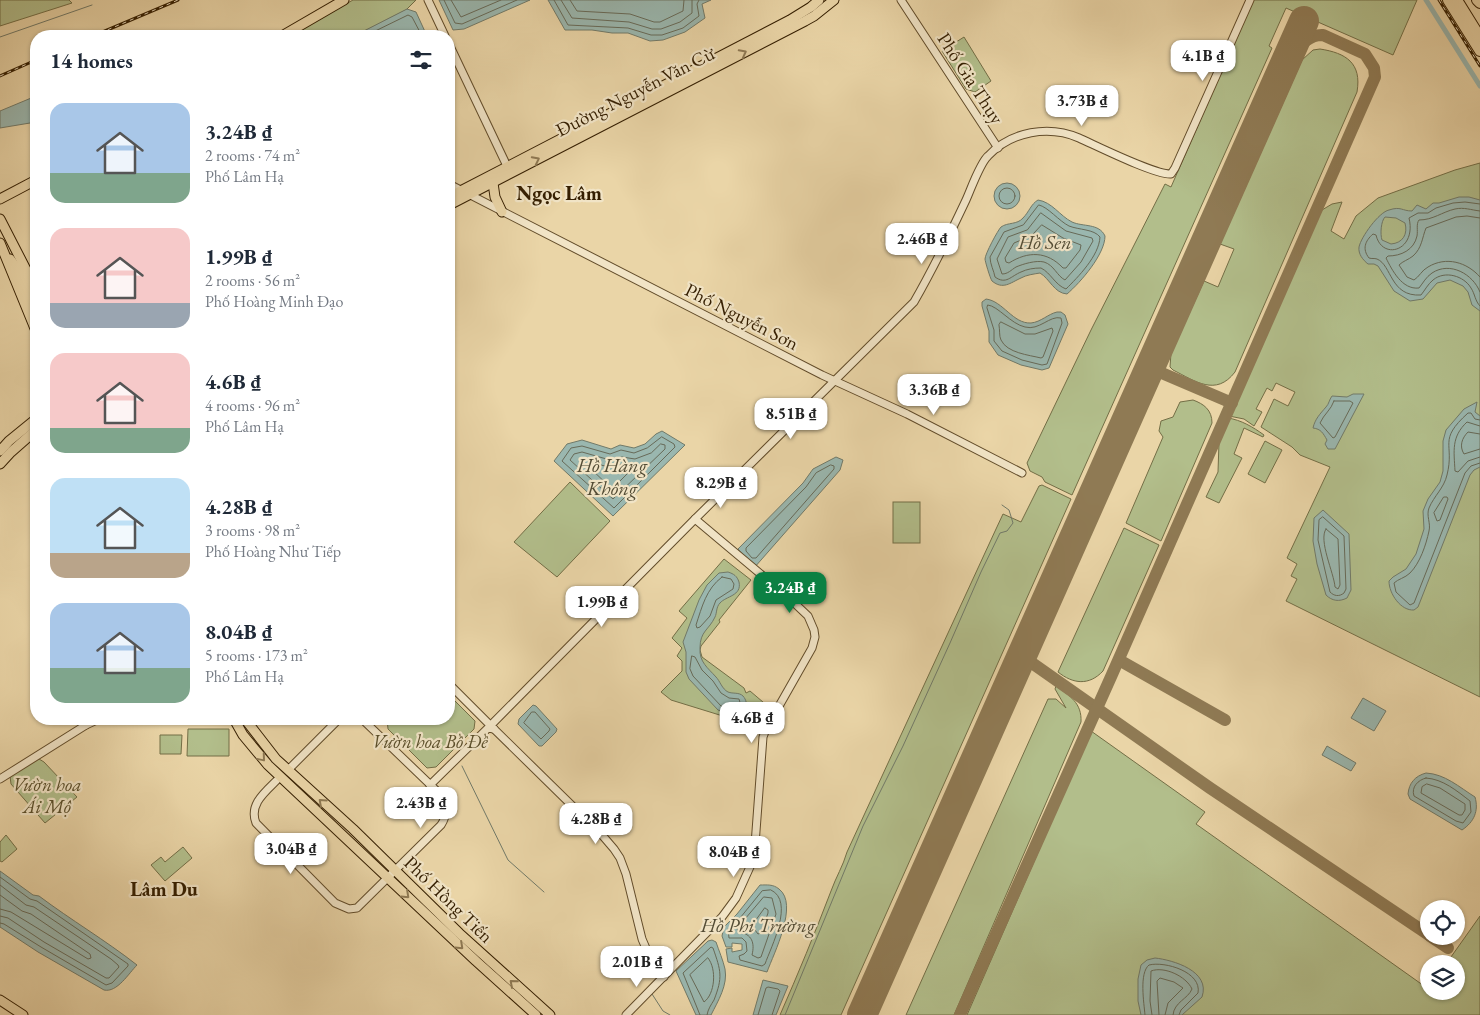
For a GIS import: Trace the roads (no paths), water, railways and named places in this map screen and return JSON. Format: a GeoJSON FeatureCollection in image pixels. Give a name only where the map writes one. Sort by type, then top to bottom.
{"type":"FeatureCollection","features":[{"type":"Feature","properties":{"kind":"highway"},"geometry":{"type":"LineString","coordinates":[[1448,0],[1480,51]]}},
{"type":"Feature","properties":{"kind":"highway"},"geometry":{"type":"LineString","coordinates":[[1457,0],[1479,34]]}},
{"type":"Feature","properties":{"kind":"highway"},"geometry":{"type":"LineString","coordinates":[[1477,0],[1480,3]]}},
{"type":"Feature","properties":{"kind":"main road"},"geometry":{"type":"LineString","coordinates":[[292,30],[344,0]]}},
{"type":"Feature","properties":{"kind":"main road","name":"Đường Nguyễn Văn Cừ"},"geometry":{"type":"LineString","coordinates":[[455,196],[493,183],[790,20],[819,0]]}},
{"type":"Feature","properties":{"kind":"main road","name":"Đường Nguyễn Văn Cừ"},"geometry":{"type":"LineString","coordinates":[[455,200],[507,166],[805,21],[834,0]]}},
{"type":"Feature","properties":{"kind":"main road"},"geometry":{"type":"LineString","coordinates":[[0,200],[30,183]]}},
{"type":"Feature","properties":{"kind":"main road"},"geometry":{"type":"LineString","coordinates":[[493,183],[495,197],[502,212]]}},
{"type":"Feature","properties":{"kind":"main road"},"geometry":{"type":"LineString","coordinates":[[0,220],[30,277]]}},
{"type":"Feature","properties":{"kind":"main road"},"geometry":{"type":"LineString","coordinates":[[11,241],[30,296]]}},
{"type":"Feature","properties":{"kind":"main road"},"geometry":{"type":"LineString","coordinates":[[1,245],[21,274]]}},
{"type":"Feature","properties":{"kind":"main road"},"geometry":{"type":"LineString","coordinates":[[1,245],[30,316]]}},
{"type":"Feature","properties":{"kind":"main road"},"geometry":{"type":"LineString","coordinates":[[0,451],[30,425]]}},
{"type":"Feature","properties":{"kind":"main road"},"geometry":{"type":"LineString","coordinates":[[0,464],[30,435]]}},
{"type":"Feature","properties":{"kind":"main road","name":"Phố Hồng Tiến"},"geometry":{"type":"LineString","coordinates":[[238,725],[268,765],[280,777],[476,962],[536,1015]]}},
{"type":"Feature","properties":{"kind":"main road","name":"Phố Hồng Tiến"},"geometry":{"type":"LineString","coordinates":[[250,725],[288,770],[396,870],[452,926],[550,1015]]}},
{"type":"Feature","properties":{"kind":"main road"},"geometry":{"type":"LineString","coordinates":[[0,1000],[23,1015]]}},
{"type":"Feature","properties":{"kind":"street"},"geometry":{"type":"LineString","coordinates":[[428,0],[442,30]]}},
{"type":"Feature","properties":{"kind":"street","name":"Phố Gia Thụy"},"geometry":{"type":"LineString","coordinates":[[901,0],[998,148]]}},
{"type":"Feature","properties":{"kind":"street"},"geometry":{"type":"LineString","coordinates":[[430,785],[914,302],[928,278],[986,157],[1020,135],[1038,131],[1054,132],[1076,137],[1156,171],[1171,174],[1206,102],[1250,0]]}},
{"type":"Feature","properties":{"kind":"street"},"geometry":{"type":"LineString","coordinates":[[455,57],[507,166]]}},
{"type":"Feature","properties":{"kind":"street","name":"Phố Nguyễn Sơn"},"geometry":{"type":"LineString","coordinates":[[455,187],[835,382],[907,414],[1022,473]]}},
{"type":"Feature","properties":{"kind":"street"},"geometry":{"type":"LineString","coordinates":[[626,1015],[722,917],[736,898],[749,873],[756,850],[763,738],[766,729],[810,653],[815,637],[808,616],[695,519]]}},
{"type":"Feature","properties":{"kind":"street"},"geometry":{"type":"LineString","coordinates":[[455,690],[602,835],[616,852],[626,874],[640,932],[648,954],[664,977]]}},
{"type":"Feature","properties":{"kind":"street"},"geometry":{"type":"LineString","coordinates":[[0,779],[82,725]]}},
{"type":"Feature","properties":{"kind":"street"},"geometry":{"type":"LineString","coordinates":[[288,770],[333,725]]}},
{"type":"Feature","properties":{"kind":"street"},"geometry":{"type":"LineString","coordinates":[[280,777],[255,804],[253,814],[256,823],[335,903],[344,908],[354,909],[441,825],[445,819],[447,809],[445,802],[376,725]]}},
{"type":"Feature","properties":{"kind":"water"},"geometry":{"type":"Polygon","coordinates":[[[439,0],[530,0],[464,29],[453,30],[439,0]]]}},
{"type":"Feature","properties":{"kind":"water"},"geometry":{"type":"Polygon","coordinates":[[[548,0],[711,0],[702,4],[705,18],[685,32],[663,40],[650,41],[628,33],[565,30],[548,0]]]}},
{"type":"Feature","properties":{"kind":"water"},"geometry":{"type":"Polygon","coordinates":[[[407,9],[416,12],[424,30],[366,30],[407,9]]]}},
{"type":"Feature","properties":{"kind":"water"},"geometry":{"type":"Polygon","coordinates":[[[30,98],[30,123],[0,128],[0,111],[30,98]]]}},
{"type":"Feature","properties":{"kind":"water"},"geometry":{"type":"Polygon","coordinates":[[[1007,183],[1016,187],[1020,196],[1016,205],[1007,209],[998,205],[994,196],[998,187],[1007,183]]]}},
{"type":"Feature","properties":{"kind":"water"},"geometry":{"type":"Polygon","coordinates":[[[1459,197],[1480,200],[1480,311],[1472,305],[1468,292],[1463,286],[1450,280],[1437,283],[1423,299],[1410,301],[1394,291],[1378,266],[1368,264],[1360,254],[1359,247],[1363,237],[1380,215],[1396,208],[1412,211],[1417,205],[1426,209],[1433,203],[1459,197]],[[1385,217],[1382,224],[1382,240],[1391,244],[1399,242],[1404,237],[1406,231],[1405,223],[1396,218],[1385,217]]]}},
{"type":"Feature","properties":{"kind":"water","name":"Hồ Sen"},"geometry":{"type":"Polygon","coordinates":[[[1038,200],[1048,203],[1076,224],[1099,229],[1105,236],[1097,259],[1067,294],[1055,288],[1040,273],[1025,276],[1010,284],[1000,285],[992,281],[988,270],[985,260],[986,256],[999,229],[1004,225],[1021,220],[1038,200]]]}},
{"type":"Feature","properties":{"kind":"water","name":"Hồ Sen"},"geometry":{"type":"Polygon","coordinates":[[[986,299],[998,304],[1019,320],[1025,322],[1035,322],[1057,312],[1065,315],[1068,324],[1049,368],[1042,370],[1021,365],[998,355],[989,342],[989,331],[982,306],[982,302],[986,299]]]}},
{"type":"Feature","properties":{"kind":"water"},"geometry":{"type":"Polygon","coordinates":[[[1353,394],[1364,394],[1335,449],[1328,449],[1325,444],[1327,440],[1323,433],[1313,428],[1315,422],[1332,396],[1347,397],[1353,394]]]}},
{"type":"Feature","properties":{"kind":"water"},"geometry":{"type":"Polygon","coordinates":[[[1477,402],[1475,412],[1480,416],[1480,467],[1470,475],[1418,607],[1414,610],[1409,610],[1400,605],[1393,596],[1389,581],[1406,569],[1416,554],[1424,529],[1423,511],[1428,499],[1440,482],[1443,471],[1443,441],[1446,430],[1464,409],[1477,402]]]}},
{"type":"Feature","properties":{"kind":"water","name":"Hồ Hàng Không"},"geometry":{"type":"Polygon","coordinates":[[[662,431],[685,445],[613,516],[554,461],[567,444],[582,440],[611,449],[620,445],[634,448],[645,444],[662,431]]]}},
{"type":"Feature","properties":{"kind":"water"},"geometry":{"type":"Polygon","coordinates":[[[836,457],[843,460],[840,470],[754,568],[738,549],[803,483],[813,469],[836,457]]]}},
{"type":"Feature","properties":{"kind":"water"},"geometry":{"type":"Polygon","coordinates":[[[1323,510],[1349,534],[1351,590],[1347,598],[1341,600],[1333,600],[1326,595],[1317,564],[1313,541],[1314,518],[1323,510]]]}},
{"type":"Feature","properties":{"kind":"water"},"geometry":{"type":"Polygon","coordinates":[[[728,572],[734,574],[737,578],[739,582],[738,590],[717,608],[713,621],[703,634],[700,642],[700,653],[705,664],[724,689],[741,695],[745,699],[746,708],[736,717],[718,710],[689,679],[686,672],[686,652],[683,642],[699,600],[707,585],[719,573],[728,572]]]}},
{"type":"Feature","properties":{"kind":"water"},"geometry":{"type":"Polygon","coordinates":[[[1363,698],[1386,711],[1374,731],[1351,718],[1363,698]]]}},
{"type":"Feature","properties":{"kind":"water"},"geometry":{"type":"Polygon","coordinates":[[[533,705],[557,729],[542,746],[539,746],[518,724],[519,719],[533,705]]]}},
{"type":"Feature","properties":{"kind":"water"},"geometry":{"type":"Polygon","coordinates":[[[1327,746],[1356,763],[1351,771],[1322,755],[1327,746]]]}},
{"type":"Feature","properties":{"kind":"water"},"geometry":{"type":"Polygon","coordinates":[[[1426,773],[1446,778],[1475,797],[1475,816],[1462,830],[1410,799],[1408,794],[1411,783],[1426,773]]]}},
{"type":"Feature","properties":{"kind":"water"},"geometry":{"type":"Polygon","coordinates":[[[0,871],[137,965],[118,986],[104,990],[38,952],[0,927],[0,871]]]}},
{"type":"Feature","properties":{"kind":"water","name":"Hồ Phi Trường"},"geometry":{"type":"Polygon","coordinates":[[[760,885],[777,887],[785,896],[787,906],[783,929],[767,972],[728,962],[726,949],[732,948],[732,952],[742,950],[742,944],[732,943],[732,947],[726,947],[722,936],[724,927],[760,885]]]}},
{"type":"Feature","properties":{"kind":"water","name":"Hồ Phi Trường"},"geometry":{"type":"Polygon","coordinates":[[[708,941],[716,942],[723,962],[726,975],[725,981],[722,993],[711,1015],[696,1015],[676,971],[708,941]]]}},
{"type":"Feature","properties":{"kind":"water"},"geometry":{"type":"Polygon","coordinates":[[[1155,958],[1171,961],[1189,968],[1201,980],[1203,988],[1202,997],[1182,1015],[1141,1015],[1138,1001],[1138,979],[1141,965],[1147,960],[1155,958]]]}},
{"type":"Feature","properties":{"kind":"water"},"geometry":{"type":"Polygon","coordinates":[[[763,980],[788,986],[776,1015],[753,1015],[763,980]]]}},
{"type":"Feature","properties":{"kind":"waterway"},"geometry":{"type":"LineString","coordinates":[[1426,0],[1480,86]]}},
{"type":"Feature","properties":{"kind":"waterway"},"geometry":{"type":"LineString","coordinates":[[0,37],[92,5]]}},
{"type":"Feature","properties":{"kind":"waterway"},"geometry":{"type":"LineString","coordinates":[[785,1015],[863,826],[903,746],[1000,533],[1007,531],[1013,523],[1009,510],[1002,505]]}},
{"type":"Feature","properties":{"kind":"waterway"},"geometry":{"type":"LineString","coordinates":[[462,766],[508,860],[544,892]]}},
{"type":"Feature","properties":{"kind":"waterway"},"geometry":{"type":"LineString","coordinates":[[652,994],[663,1011],[670,1015]]}},
{"type":"Feature","properties":{"kind":"railway"},"geometry":{"type":"LineString","coordinates":[[107,30],[178,0]]}},
{"type":"Feature","properties":{"kind":"railway"},"geometry":{"type":"LineString","coordinates":[[1439,0],[1480,66]]}},
{"type":"Feature","properties":{"kind":"railway"},"geometry":{"type":"LineString","coordinates":[[0,76],[30,63]]}},
{"type":"Feature","properties":{"kind":"district","name":"Ngọc Lâm"},"geometry":{"type":"Point","coordinates":[559,193]}},
{"type":"Feature","properties":{"kind":"district","name":"Lâm Du"},"geometry":{"type":"Point","coordinates":[164,889]}},
{"type":"Feature","properties":{"kind":"park label","name":"Vườn hoa Bồ Đề"},"geometry":{"type":"Point","coordinates":[430,741]}},
{"type":"Feature","properties":{"kind":"park label","name":"Vườn hoa Ái Mộ"},"geometry":{"type":"Point","coordinates":[47,795]}}]}
